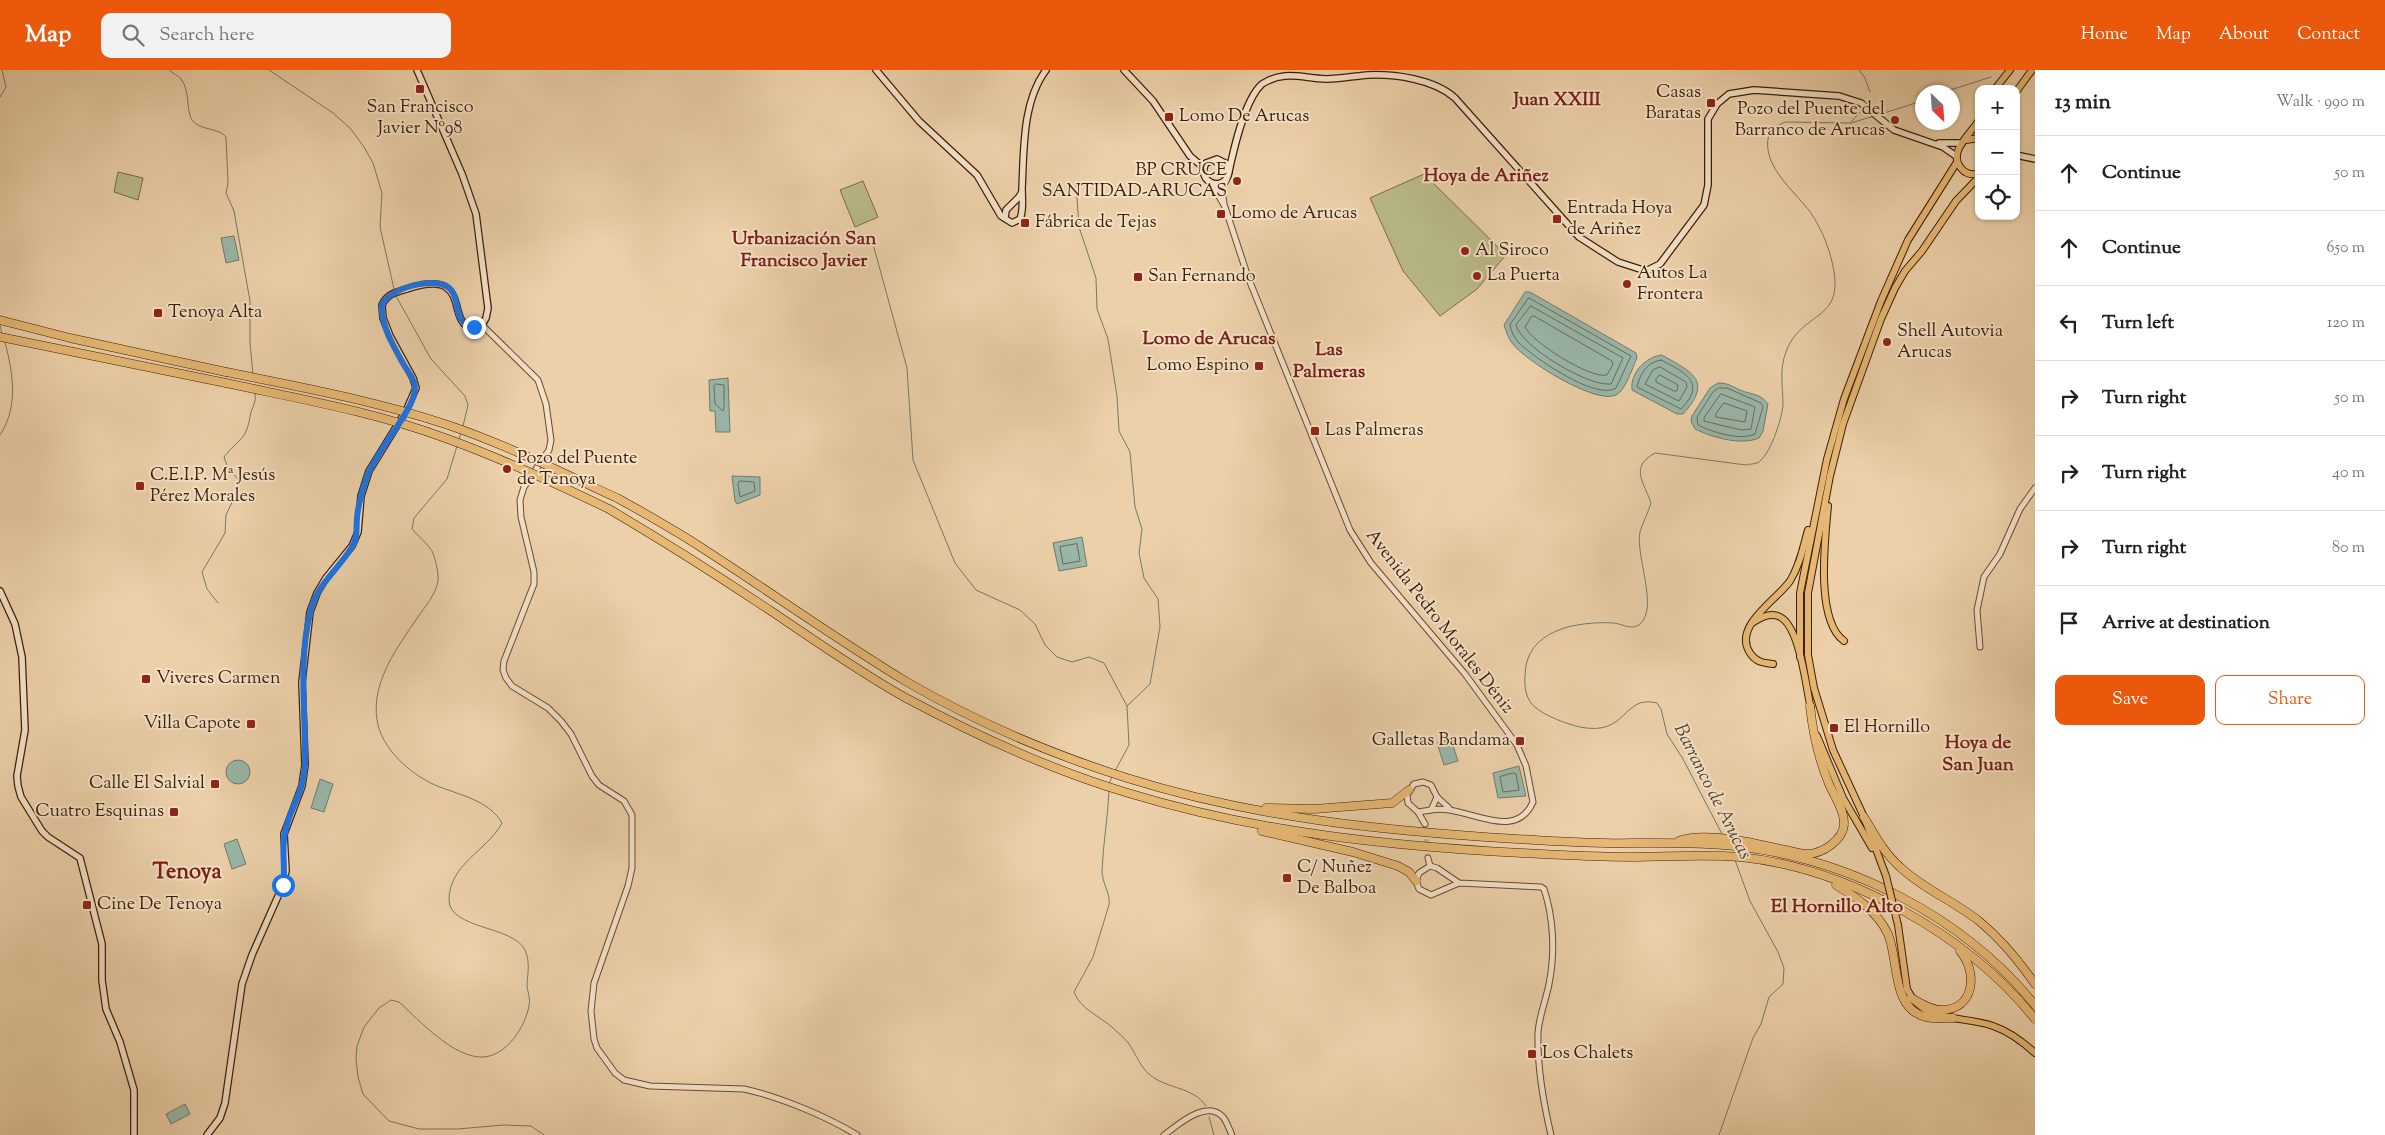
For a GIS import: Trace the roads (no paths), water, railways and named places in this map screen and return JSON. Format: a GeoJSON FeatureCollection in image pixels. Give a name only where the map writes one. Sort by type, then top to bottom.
{"type":"FeatureCollection","features":[{"type":"Feature","properties":{"kind":"highway"},"geometry":{"type":"LineString","coordinates":[[0,319],[70,338],[353,398],[449,426],[534,459],[619,499],[696,544],[910,684],[999,729],[1082,763],[1217,802],[1343,824],[1470,836],[1628,844],[1672,843],[1738,846],[1806,854],[1820,852],[1831,846],[1839,837],[1844,825],[1842,813],[1829,784],[1813,736],[1810,706]]}},
{"type":"Feature","properties":{"kind":"highway"},"geometry":{"type":"LineString","coordinates":[[0,336],[68,352],[348,409],[443,437],[529,470],[609,508],[684,553],[904,696],[990,740],[1068,773],[1125,792],[1353,852],[1398,866],[1409,872],[1416,880]]}},
{"type":"Feature","properties":{"kind":"highway"},"geometry":{"type":"LineString","coordinates":[[0,341],[56,354],[68,352]]}},
{"type":"Feature","properties":{"kind":"highway"},"geometry":{"type":"LineString","coordinates":[[1247,807],[1293,810],[1384,804],[1397,800],[1409,790]]}},
{"type":"Feature","properties":{"kind":"highway"},"geometry":{"type":"LineString","coordinates":[[1864,818],[1886,852],[1898,866],[1914,880],[1978,921],[2020,962],[2035,984]]}},
{"type":"Feature","properties":{"kind":"highway"},"geometry":{"type":"LineString","coordinates":[[1245,825],[1417,846],[1551,855],[1742,858],[1794,868],[1824,877],[1878,898],[1921,920],[1980,961],[2035,1019]]}},
{"type":"Feature","properties":{"kind":"highway"},"geometry":{"type":"LineString","coordinates":[[1790,853],[1880,887],[1944,923],[1986,955],[2018,984],[2035,1005]]}},
{"type":"Feature","properties":{"kind":"highway"},"geometry":{"type":"LineString","coordinates":[[1824,877],[1864,904],[1882,924],[1891,943],[1899,988],[1908,1005],[1927,1017],[1953,1018]]}},
{"type":"Feature","properties":{"kind":"highway"},"geometry":{"type":"LineString","coordinates":[[1911,998],[1925,1006],[1942,1010],[1957,1005],[1968,994],[1972,980],[1969,964],[1950,940]]}},
{"type":"Feature","properties":{"kind":"main road"},"geometry":{"type":"LineString","coordinates":[[207,1135],[220,1118],[225,1103],[242,984],[283,885],[286,871],[284,834],[298,800],[305,765],[302,682],[310,612],[326,578],[352,546],[358,532],[357,518],[361,496],[369,471],[406,411],[416,388],[413,378],[396,351],[383,318],[382,305],[390,294],[434,282],[444,284],[454,295],[459,316],[465,325],[474,327],[482,325],[488,308],[476,214],[462,174],[417,70]]}},
{"type":"Feature","properties":{"kind":"main road"},"geometry":{"type":"LineString","coordinates":[[876,70],[919,121],[977,175],[1001,216],[1010,222],[1016,223],[1022,213],[1028,110],[1036,87],[1046,70]]}},
{"type":"Feature","properties":{"kind":"main road"},"geometry":{"type":"LineString","coordinates":[[1124,70],[1153,101],[1195,161],[1205,166]]}},
{"type":"Feature","properties":{"kind":"main road"},"geometry":{"type":"LineString","coordinates":[[1998,85],[2010,70]]}},
{"type":"Feature","properties":{"kind":"main road"},"geometry":{"type":"LineString","coordinates":[[2020,86],[2032,70]]}},
{"type":"Feature","properties":{"kind":"main road"},"geometry":{"type":"LineString","coordinates":[[1205,166],[1206,179],[1212,184],[1222,183],[1229,174],[1234,148],[1251,100],[1260,86],[1273,75],[1284,72],[1327,79],[1386,76],[1425,82],[1448,92],[1455,98],[1579,237],[1618,262],[1646,271],[1660,264],[1704,205],[1708,185],[1706,126],[1711,112],[1729,94],[1746,90],[1816,93],[1849,99],[1867,108],[1889,127],[1906,135],[1932,142],[1975,139]]}},
{"type":"Feature","properties":{"kind":"main road"},"geometry":{"type":"LineString","coordinates":[[1975,126],[1964,141],[1957,159],[1911,234],[1853,395],[1830,476],[1808,593],[1808,655],[1822,718],[1886,876],[1898,925],[1904,976],[1911,998],[1922,1009],[1953,1018],[1993,1026],[2014,1037],[2035,1053]]}},
{"type":"Feature","properties":{"kind":"main road"},"geometry":{"type":"LineString","coordinates":[[1932,142],[1957,159],[1964,171],[1975,174]]}},
{"type":"Feature","properties":{"kind":"main road"},"geometry":{"type":"LineString","coordinates":[[1205,166],[1213,159],[1221,159],[1228,156],[1234,148]]}},
{"type":"Feature","properties":{"kind":"main road"},"geometry":{"type":"LineString","coordinates":[[2020,156],[2035,159]]}},
{"type":"Feature","properties":{"kind":"main road"},"geometry":{"type":"LineString","coordinates":[[1221,159],[1227,164],[1229,174]]}},
{"type":"Feature","properties":{"kind":"main road"},"geometry":{"type":"LineString","coordinates":[[1773,664],[1762,663],[1754,658],[1748,649],[1748,630],[1759,612],[1789,583],[1797,568],[1844,399],[1868,332],[1893,285],[1956,201],[1975,180]]}},
{"type":"Feature","properties":{"kind":"main road"},"geometry":{"type":"LineString","coordinates":[[1005,218],[1004,212],[1022,192]]}},
{"type":"Feature","properties":{"kind":"main road"},"geometry":{"type":"LineString","coordinates":[[992,198],[998,204],[1009,207],[1016,206],[1022,213]]}},
{"type":"Feature","properties":{"kind":"main road"},"geometry":{"type":"LineString","coordinates":[[1830,476],[1825,539],[1826,602],[1833,630],[1844,641]]}},
{"type":"Feature","properties":{"kind":"main road"},"geometry":{"type":"LineString","coordinates":[[1800,657],[1800,593],[1818,498]]}},
{"type":"Feature","properties":{"kind":"main road"},"geometry":{"type":"LineString","coordinates":[[0,591],[14,624],[22,657],[25,730],[17,776],[21,797],[42,831],[56,843],[80,858],[102,944],[102,980],[106,1009],[120,1042],[134,1090],[134,1135]]}},
{"type":"Feature","properties":{"kind":"main road"},"geometry":{"type":"LineString","coordinates":[[1752,622],[1765,616],[1778,616],[1787,621],[1793,631],[1817,736],[1843,798],[1878,857]]}},
{"type":"Feature","properties":{"kind":"street"},"geometry":{"type":"LineString","coordinates":[[1225,207],[1222,190],[1229,174]]}},
{"type":"Feature","properties":{"kind":"street"},"geometry":{"type":"LineString","coordinates":[[1212,184],[1225,207]]}},
{"type":"Feature","properties":{"kind":"street","name":"Avenida Pedro Morales Déniz"},"geometry":{"type":"LineString","coordinates":[[1225,207],[1248,277],[1350,530],[1371,563],[1465,674],[1517,745],[1526,766],[1533,802],[1522,818],[1510,822],[1482,818],[1451,810]]}},
{"type":"Feature","properties":{"kind":"street"},"geometry":{"type":"LineString","coordinates":[[482,325],[538,380],[546,404],[550,440],[549,450],[524,487],[520,500],[534,572],[534,584],[504,661],[503,670],[512,686],[548,708],[561,721],[599,786],[624,800],[629,806],[632,816],[632,868],[628,886],[591,996],[594,1039],[597,1048],[616,1073],[633,1084],[744,1089],[800,1108],[857,1135]]}},
{"type":"Feature","properties":{"kind":"street"},"geometry":{"type":"LineString","coordinates":[[1980,646],[1977,610],[1984,577],[1991,569],[2020,509],[2035,488]]}},
{"type":"Feature","properties":{"kind":"street"},"geometry":{"type":"LineString","coordinates":[[1437,797],[1425,824],[1418,812],[1408,804],[1409,790],[1418,783],[1427,783],[1434,788],[1437,797],[1451,810]]}},
{"type":"Feature","properties":{"kind":"street"},"geometry":{"type":"LineString","coordinates":[[1418,812],[1451,810]]}},
{"type":"Feature","properties":{"kind":"street"},"geometry":{"type":"LineString","coordinates":[[1428,858],[1430,866]]}},
{"type":"Feature","properties":{"kind":"street"},"geometry":{"type":"LineString","coordinates":[[1459,882],[1435,894],[1426,894],[1419,889],[1416,880],[1422,869],[1430,866],[1437,868],[1443,874],[1459,882],[1540,886],[1546,894],[1551,919],[1553,946],[1549,982],[1539,1024],[1538,1063],[1543,1102],[1551,1135]]}},
{"type":"Feature","properties":{"kind":"street"},"geometry":{"type":"LineString","coordinates":[[1442,889],[1445,881],[1443,874]]}},
{"type":"Feature","properties":{"kind":"street"},"geometry":{"type":"LineString","coordinates":[[1164,1135],[1191,1117],[1209,1112],[1217,1113],[1224,1118],[1232,1135]]}},
{"type":"Feature","properties":{"kind":"water"},"geometry":{"type":"Polygon","coordinates":[[[234,236],[239,260],[226,263],[221,238],[234,236]]]}},
{"type":"Feature","properties":{"kind":"water"},"geometry":{"type":"Polygon","coordinates":[[[1525,292],[1530,292],[1636,353],[1637,358],[1626,384],[1620,392],[1616,395],[1606,396],[1577,387],[1545,370],[1519,351],[1512,343],[1504,325],[1525,292]]]}},
{"type":"Feature","properties":{"kind":"water"},"geometry":{"type":"Polygon","coordinates":[[[1662,355],[1690,372],[1698,385],[1697,393],[1683,414],[1677,414],[1632,390],[1634,377],[1640,366],[1656,356],[1662,355]]]}},
{"type":"Feature","properties":{"kind":"water"},"geometry":{"type":"Polygon","coordinates":[[[728,378],[730,432],[716,432],[715,411],[710,411],[709,380],[728,378]]]}},
{"type":"Feature","properties":{"kind":"water"},"geometry":{"type":"Polygon","coordinates":[[[1718,383],[1727,384],[1759,396],[1768,404],[1763,431],[1759,438],[1743,441],[1726,440],[1695,429],[1691,421],[1692,416],[1710,388],[1718,383]]]}},
{"type":"Feature","properties":{"kind":"water"},"geometry":{"type":"Polygon","coordinates":[[[732,476],[760,477],[760,495],[737,504],[732,476]]]}},
{"type":"Feature","properties":{"kind":"water"},"geometry":{"type":"Polygon","coordinates":[[[1082,537],[1087,566],[1059,571],[1053,543],[1082,537]]]}},
{"type":"Feature","properties":{"kind":"water"},"geometry":{"type":"Polygon","coordinates":[[[1451,739],[1458,761],[1444,765],[1437,743],[1451,739]]]}},
{"type":"Feature","properties":{"kind":"water"},"geometry":{"type":"Polygon","coordinates":[[[238,760],[246,764],[250,772],[246,780],[238,784],[230,780],[226,772],[230,764],[238,760]]]}},
{"type":"Feature","properties":{"kind":"water"},"geometry":{"type":"Polygon","coordinates":[[[1519,766],[1526,796],[1498,798],[1493,773],[1519,766]]]}},
{"type":"Feature","properties":{"kind":"water"},"geometry":{"type":"Polygon","coordinates":[[[320,779],[333,784],[324,812],[311,808],[320,779]]]}},
{"type":"Feature","properties":{"kind":"water"},"geometry":{"type":"Polygon","coordinates":[[[237,839],[246,864],[232,869],[224,844],[237,839]]]}},
{"type":"Feature","properties":{"kind":"water"},"geometry":{"type":"Polygon","coordinates":[[[185,1104],[190,1114],[171,1124],[166,1114],[185,1104]]]}},
{"type":"Feature","properties":{"kind":"waterway"},"geometry":{"type":"LineString","coordinates":[[0,97],[6,87],[2,70]]}},
{"type":"Feature","properties":{"kind":"waterway"},"geometry":{"type":"LineString","coordinates":[[169,70],[180,78],[184,84],[192,120],[200,126],[223,134],[226,137],[228,183],[226,193],[234,211],[250,301],[250,343],[253,374]]}},
{"type":"Feature","properties":{"kind":"waterway"},"geometry":{"type":"LineString","coordinates":[[269,70],[333,113],[350,128],[364,147],[373,163],[382,193],[380,227],[394,289]]}},
{"type":"Feature","properties":{"kind":"waterway"},"geometry":{"type":"LineString","coordinates":[[1859,70],[1865,78],[1870,92]]}},
{"type":"Feature","properties":{"kind":"waterway","name":"Barranco de Arucas"},"geometry":{"type":"LineString","coordinates":[[1960,87],[1991,77]]}},
{"type":"Feature","properties":{"kind":"waterway","name":"Barranco de Arucas"},"geometry":{"type":"LineString","coordinates":[[1878,115],[1915,103]]}},
{"type":"Feature","properties":{"kind":"waterway"},"geometry":{"type":"LineString","coordinates":[[1851,122],[1860,112]]}},
{"type":"Feature","properties":{"kind":"waterway","name":"Barranco de Arucas"},"geometry":{"type":"LineString","coordinates":[[1722,834],[1683,759],[1667,734],[1661,709],[1657,703],[1646,702],[1637,704],[1607,726],[1596,728],[1569,724],[1544,714],[1530,701],[1526,693],[1525,684],[1527,660],[1534,648],[1544,638],[1556,631],[1570,626],[1600,623],[1614,623],[1634,627],[1640,624],[1645,616],[1647,594],[1639,542],[1640,532],[1651,503],[1642,482],[1640,469],[1647,458],[1655,453],[1746,465],[1757,463],[1766,453],[1778,427],[1782,411],[1782,372],[1786,352],[1793,338],[1802,328],[1829,305],[1834,294],[1835,279],[1831,258],[1817,224],[1811,213],[1779,175],[1773,164],[1769,153],[1768,141],[1771,129],[1785,122],[1851,123],[1874,116]]}},
{"type":"Feature","properties":{"kind":"waterway"},"geometry":{"type":"LineString","coordinates":[[1076,184],[1079,227],[1096,278],[1097,309],[1108,339],[1117,396],[1119,431],[1130,452],[1135,507],[1142,529],[1139,553],[1144,578],[1158,599],[1160,627],[1150,684],[1127,706]]}},
{"type":"Feature","properties":{"kind":"waterway"},"geometry":{"type":"LineString","coordinates":[[873,244],[907,368],[913,460],[955,563],[976,590],[1020,610],[1035,624],[1045,645],[1057,657],[1072,662],[1089,657],[1104,663],[1127,706],[1129,745],[1115,771]]}},
{"type":"Feature","properties":{"kind":"waterway"},"geometry":{"type":"LineString","coordinates":[[396,296],[431,359],[465,396],[468,405],[463,426]]}},
{"type":"Feature","properties":{"kind":"waterway"},"geometry":{"type":"LineString","coordinates":[[0,325],[2,334]]}},
{"type":"Feature","properties":{"kind":"waterway"},"geometry":{"type":"LineString","coordinates":[[0,435],[10,413],[13,390],[5,342]]}},
{"type":"Feature","properties":{"kind":"waterway"},"geometry":{"type":"LineString","coordinates":[[218,603],[207,589],[202,572],[225,533],[226,515],[238,490],[238,479],[228,468],[224,457],[246,431],[255,403],[255,393]]}},
{"type":"Feature","properties":{"kind":"waterway"},"geometry":{"type":"LineString","coordinates":[[459,440],[461,432]]}},
{"type":"Feature","properties":{"kind":"waterway"},"geometry":{"type":"LineString","coordinates":[[457,446],[447,479],[414,518],[412,529],[432,551],[438,581],[432,596],[402,640],[382,678],[376,706],[377,720],[384,740],[398,759],[407,767],[435,785],[473,799],[489,809],[502,823],[455,877],[449,900],[452,909],[459,917],[519,942],[527,954],[529,1003],[524,1023],[514,1039],[500,1051],[484,1057],[461,1052],[449,1045],[399,1002],[391,1000],[379,1008],[364,1027],[357,1046],[358,1077],[363,1094],[389,1121],[419,1129],[458,1129],[503,1125],[531,1126],[544,1135]]}},
{"type":"Feature","properties":{"kind":"waterway"},"geometry":{"type":"LineString","coordinates":[[1109,784],[1112,777]]}},
{"type":"Feature","properties":{"kind":"waterway"},"geometry":{"type":"LineString","coordinates":[[1109,791],[1102,871],[1109,897],[1109,905],[1093,957],[1074,992],[1086,1008],[1126,1040],[1143,1068],[1150,1075],[1157,1080],[1187,1091],[1206,1106]]}},
{"type":"Feature","properties":{"kind":"waterway","name":"Barranco de Arucas"},"geometry":{"type":"LineString","coordinates":[[1719,1135],[1753,1038],[1761,1024],[1769,997],[1783,984],[1784,968],[1778,952],[1750,901],[1735,860]]}},
{"type":"Feature","properties":{"kind":"waterway"},"geometry":{"type":"LineString","coordinates":[[1209,1117],[1214,1135]]}},
{"type":"Feature","properties":{"kind":"tunnel"},"geometry":{"type":"LineString","coordinates":[[1425,824],[1428,858]]}},
{"type":"Feature","properties":{"kind":"place","name":"San Francisco Javier Nº98"},"geometry":{"type":"Point","coordinates":[420,89]}},
{"type":"Feature","properties":{"kind":"place","name":"Casas Baratas"},"geometry":{"type":"Point","coordinates":[1711,103]}},
{"type":"Feature","properties":{"kind":"place","name":"Lomo De Arucas"},"geometry":{"type":"Point","coordinates":[1169,117]}},
{"type":"Feature","properties":{"kind":"place","name":"Pozo del Puente del Barranco de Arucas"},"geometry":{"type":"Point","coordinates":[1895,120]}},
{"type":"Feature","properties":{"kind":"place","name":"BP CRUCE SANTIDAD-ARUCAS"},"geometry":{"type":"Point","coordinates":[1237,181]}},
{"type":"Feature","properties":{"kind":"place","name":"Lomo de Arucas"},"geometry":{"type":"Point","coordinates":[1221,214]}},
{"type":"Feature","properties":{"kind":"place","name":"Entrada Hoya de Ariñez"},"geometry":{"type":"Point","coordinates":[1557,219]}},
{"type":"Feature","properties":{"kind":"place","name":"Fábrica de Tejas"},"geometry":{"type":"Point","coordinates":[1025,223]}},
{"type":"Feature","properties":{"kind":"place","name":"Al Siroco"},"geometry":{"type":"Point","coordinates":[1465,251]}},
{"type":"Feature","properties":{"kind":"place","name":"La Puerta"},"geometry":{"type":"Point","coordinates":[1477,276]}},
{"type":"Feature","properties":{"kind":"place","name":"San Fernando"},"geometry":{"type":"Point","coordinates":[1138,277]}},
{"type":"Feature","properties":{"kind":"place","name":"Autos La Frontera"},"geometry":{"type":"Point","coordinates":[1627,284]}},
{"type":"Feature","properties":{"kind":"place","name":"Tenoya Alta"},"geometry":{"type":"Point","coordinates":[158,313]}},
{"type":"Feature","properties":{"kind":"place","name":"Shell Autovia Arucas"},"geometry":{"type":"Point","coordinates":[1887,342]}},
{"type":"Feature","properties":{"kind":"place","name":"Lomo Espino"},"geometry":{"type":"Point","coordinates":[1259,366]}},
{"type":"Feature","properties":{"kind":"place","name":"Las Palmeras"},"geometry":{"type":"Point","coordinates":[1315,431]}},
{"type":"Feature","properties":{"kind":"place","name":"Pozo del Puente de Tenoya"},"geometry":{"type":"Point","coordinates":[507,469]}},
{"type":"Feature","properties":{"kind":"place","name":"C.E.I.P. Mª Jesús Pérez Morales"},"geometry":{"type":"Point","coordinates":[140,486]}},
{"type":"Feature","properties":{"kind":"place","name":"Viveres Carmen"},"geometry":{"type":"Point","coordinates":[146,679]}},
{"type":"Feature","properties":{"kind":"place","name":"Villa Capote"},"geometry":{"type":"Point","coordinates":[251,724]}},
{"type":"Feature","properties":{"kind":"place","name":"El Hornillo"},"geometry":{"type":"Point","coordinates":[1834,728]}},
{"type":"Feature","properties":{"kind":"place","name":"Galletas Bandama"},"geometry":{"type":"Point","coordinates":[1520,741]}},
{"type":"Feature","properties":{"kind":"place","name":"Calle El Salvial"},"geometry":{"type":"Point","coordinates":[215,784]}},
{"type":"Feature","properties":{"kind":"place","name":"Cuatro Esquinas"},"geometry":{"type":"Point","coordinates":[174,812]}},
{"type":"Feature","properties":{"kind":"place","name":"C/ Nuñez De Balboa"},"geometry":{"type":"Point","coordinates":[1287,878]}},
{"type":"Feature","properties":{"kind":"place","name":"Cine De Tenoya"},"geometry":{"type":"Point","coordinates":[87,905]}},
{"type":"Feature","properties":{"kind":"place","name":"Los Chalets"},"geometry":{"type":"Point","coordinates":[1532,1054]}},
{"type":"Feature","properties":{"kind":"district","name":"Juan XXIII"},"geometry":{"type":"Point","coordinates":[1557,100]}},
{"type":"Feature","properties":{"kind":"district","name":"Hoya de Ariñez"},"geometry":{"type":"Point","coordinates":[1486,176]}},
{"type":"Feature","properties":{"kind":"district","name":"Urbanización San Francisco Javier"},"geometry":{"type":"Point","coordinates":[804,250]}},
{"type":"Feature","properties":{"kind":"district","name":"Lomo de Arucas"},"geometry":{"type":"Point","coordinates":[1209,339]}},
{"type":"Feature","properties":{"kind":"district","name":"Las Palmeras"},"geometry":{"type":"Point","coordinates":[1329,361]}},
{"type":"Feature","properties":{"kind":"district","name":"Hoya de San Juan"},"geometry":{"type":"Point","coordinates":[1978,754]}},
{"type":"Feature","properties":{"kind":"district","name":"Tenoya"},"geometry":{"type":"Point","coordinates":[187,873]}},
{"type":"Feature","properties":{"kind":"district","name":"El Hornillo Alto"},"geometry":{"type":"Point","coordinates":[1837,907]}}]}
